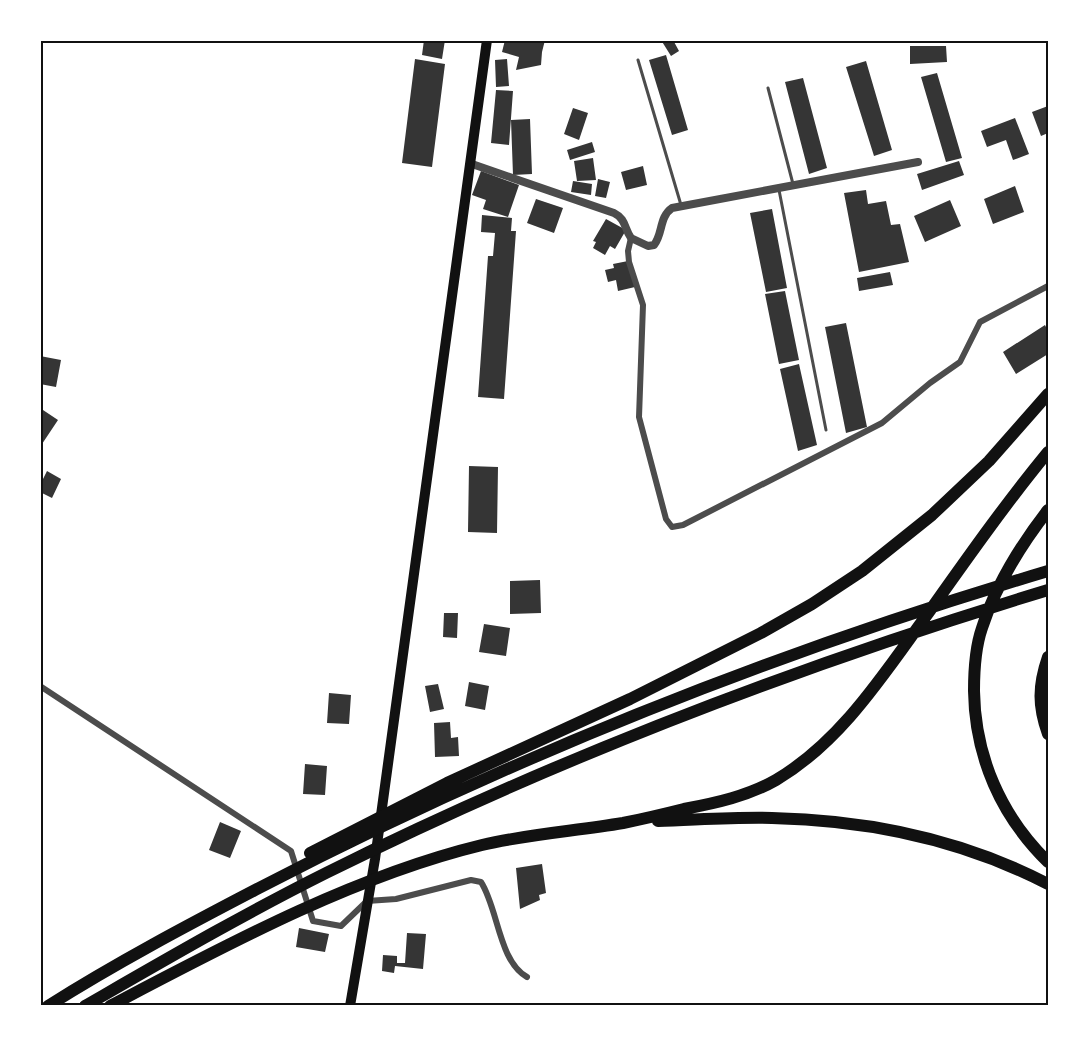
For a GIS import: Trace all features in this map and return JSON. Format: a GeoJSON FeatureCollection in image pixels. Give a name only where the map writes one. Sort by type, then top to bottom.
{"type":"FeatureCollection","features":[{"type":"Feature","properties":{"kind":"highway"},"geometry":{"type":"LineString","coordinates":[[350,1005],[368,901],[488,40]]}},
{"type":"Feature","properties":{"kind":"highway"},"geometry":{"type":"LineString","coordinates":[[48,1005],[199,920],[329,842],[447,789],[640,694],[761,633],[812,604],[862,571],[932,515],[989,461],[1048,394]]}},
{"type":"Feature","properties":{"kind":"highway"},"geometry":{"type":"LineString","coordinates":[[110,1005],[323,900],[432,859],[483,845],[623,823],[735,798],[776,780],[814,751],[853,713],[885,674],[1001,512],[1048,452]]}},
{"type":"Feature","properties":{"kind":"highway"},"geometry":{"type":"LineString","coordinates":[[1048,510],[1013,560],[995,594],[981,630],[974,672],[974,709],[980,747],[990,777],[1008,814],[1033,847],[1048,862]]}},
{"type":"Feature","properties":{"kind":"highway"},"geometry":{"type":"LineString","coordinates":[[447,789],[652,708],[840,638],[952,599],[1048,571]]}},
{"type":"Feature","properties":{"kind":"highway"},"geometry":{"type":"LineString","coordinates":[[85,1005],[231,923],[326,874],[445,816],[561,766],[664,724],[846,656],[1048,590]]}},
{"type":"Feature","properties":{"kind":"highway"},"geometry":{"type":"LineString","coordinates":[[1048,657],[1040,695],[1048,734]]}},
{"type":"Feature","properties":{"kind":"highway"},"geometry":{"type":"LineString","coordinates":[[623,823],[772,818],[879,828],[934,840],[981,854],[1017,868],[1048,884]]}},
{"type":"Feature","properties":{"kind":"street"},"geometry":{"type":"LineString","coordinates":[[631,238],[648,246],[654,245],[666,212],[672,208],[918,162]]}},
{"type":"Feature","properties":{"kind":"street"},"geometry":{"type":"LineString","coordinates":[[472,164],[614,213],[626,224],[631,238],[628,262],[643,305],[640,426],[666,519],[672,527],[693,519],[882,423],[930,383],[960,362],[980,322],[1048,286]]}},
{"type":"Feature","properties":{"kind":"street"},"geometry":{"type":"LineString","coordinates":[[40,686],[291,851],[313,921],[341,926],[368,901],[396,899],[471,880],[481,882],[489,893],[508,955],[519,973],[526,977]]}},
{"type":"Feature","properties":{"kind":"lane"},"geometry":{"type":"LineString","coordinates":[[638,60],[682,207]]}},
{"type":"Feature","properties":{"kind":"lane"},"geometry":{"type":"LineString","coordinates":[[768,88],[793,185]]}},
{"type":"Feature","properties":{"kind":"lane"},"geometry":{"type":"LineString","coordinates":[[779,188],[826,430]]}},
{"type":"Feature","properties":{"kind":"building"},"geometry":{"type":"Polygon","coordinates":[[[424,40],[445,40],[442,59],[422,55],[424,40]]]}},
{"type":"Feature","properties":{"kind":"building"},"geometry":{"type":"Polygon","coordinates":[[[505,40],[545,40],[541,65],[516,70],[519,57],[502,52],[505,40]]]}},
{"type":"Feature","properties":{"kind":"building"},"geometry":{"type":"Polygon","coordinates":[[[661,40],[673,40],[679,51],[671,56],[661,40]]]}},
{"type":"Feature","properties":{"kind":"building"},"geometry":{"type":"Polygon","coordinates":[[[910,46],[946,46],[947,62],[910,64],[910,46]]]}},
{"type":"Feature","properties":{"kind":"building"},"geometry":{"type":"Polygon","coordinates":[[[666,55],[688,130],[672,135],[649,60],[666,55]]]}},
{"type":"Feature","properties":{"kind":"building"},"geometry":{"type":"Polygon","coordinates":[[[415,59],[445,64],[432,167],[402,163],[415,59]]]}},
{"type":"Feature","properties":{"kind":"building"},"geometry":{"type":"Polygon","coordinates":[[[507,59],[509,86],[496,87],[495,60],[507,59]]]}},
{"type":"Feature","properties":{"kind":"building"},"geometry":{"type":"Polygon","coordinates":[[[866,61],[892,150],[874,156],[846,67],[866,61]]]}},
{"type":"Feature","properties":{"kind":"building"},"geometry":{"type":"Polygon","coordinates":[[[937,73],[962,158],[946,162],[921,77],[937,73]]]}},
{"type":"Feature","properties":{"kind":"building"},"geometry":{"type":"Polygon","coordinates":[[[803,78],[827,168],[809,174],[785,82],[803,78]]]}},
{"type":"Feature","properties":{"kind":"building"},"geometry":{"type":"Polygon","coordinates":[[[496,90],[513,91],[509,145],[491,143],[496,90]]]}},
{"type":"Feature","properties":{"kind":"building"},"geometry":{"type":"Polygon","coordinates":[[[1048,106],[1048,133],[1041,136],[1032,112],[1048,106]]]}},
{"type":"Feature","properties":{"kind":"building"},"geometry":{"type":"Polygon","coordinates":[[[573,108],[588,113],[579,140],[564,134],[573,108]]]}},
{"type":"Feature","properties":{"kind":"building"},"geometry":{"type":"Polygon","coordinates":[[[1015,118],[1029,154],[1013,160],[1006,140],[987,147],[981,131],[1015,118]]]}},
{"type":"Feature","properties":{"kind":"building"},"geometry":{"type":"Polygon","coordinates":[[[530,119],[532,174],[513,175],[511,120],[530,119]]]}},
{"type":"Feature","properties":{"kind":"building"},"geometry":{"type":"Polygon","coordinates":[[[592,142],[595,152],[570,160],[567,150],[592,142]]]}},
{"type":"Feature","properties":{"kind":"building"},"geometry":{"type":"Polygon","coordinates":[[[593,158],[596,180],[577,181],[574,161],[593,158]]]}},
{"type":"Feature","properties":{"kind":"building"},"geometry":{"type":"Polygon","coordinates":[[[959,161],[964,175],[922,190],[917,174],[959,161]]]}},
{"type":"Feature","properties":{"kind":"building"},"geometry":{"type":"Polygon","coordinates":[[[643,166],[647,185],[626,190],[621,172],[643,166]]]}},
{"type":"Feature","properties":{"kind":"building"},"geometry":{"type":"Polygon","coordinates":[[[481,171],[519,185],[508,217],[483,209],[486,200],[472,195],[481,171]]]}},
{"type":"Feature","properties":{"kind":"building"},"geometry":{"type":"Polygon","coordinates":[[[598,179],[610,182],[606,198],[595,196],[598,179]]]}},
{"type":"Feature","properties":{"kind":"building"},"geometry":{"type":"Polygon","coordinates":[[[573,181],[592,184],[591,195],[571,192],[573,181]]]}},
{"type":"Feature","properties":{"kind":"building"},"geometry":{"type":"Polygon","coordinates":[[[1015,186],[1024,212],[993,224],[984,199],[1015,186]]]}},
{"type":"Feature","properties":{"kind":"building"},"geometry":{"type":"Polygon","coordinates":[[[866,190],[868,204],[886,201],[891,225],[900,224],[909,262],[859,272],[844,193],[866,190]]]}},
{"type":"Feature","properties":{"kind":"building"},"geometry":{"type":"Polygon","coordinates":[[[536,199],[563,208],[554,233],[527,223],[536,199]]]}},
{"type":"Feature","properties":{"kind":"building"},"geometry":{"type":"Polygon","coordinates":[[[950,200],[961,226],[925,242],[914,216],[950,200]]]}},
{"type":"Feature","properties":{"kind":"building"},"geometry":{"type":"Polygon","coordinates":[[[772,209],[787,288],[766,292],[750,213],[772,209]]]}},
{"type":"Feature","properties":{"kind":"building"},"geometry":{"type":"Polygon","coordinates":[[[482,215],[512,218],[511,231],[516,231],[504,399],[478,397],[488,256],[493,256],[495,233],[481,232],[482,215]]]}},
{"type":"Feature","properties":{"kind":"building"},"geometry":{"type":"Polygon","coordinates":[[[606,219],[626,230],[615,249],[610,246],[605,255],[593,248],[596,242],[593,241],[606,219]]]}},
{"type":"Feature","properties":{"kind":"building"},"geometry":{"type":"Polygon","coordinates":[[[628,261],[635,287],[618,291],[616,280],[608,282],[605,270],[614,268],[613,264],[628,261]]]}},
{"type":"Feature","properties":{"kind":"building"},"geometry":{"type":"Polygon","coordinates":[[[890,272],[893,285],[859,291],[857,278],[890,272]]]}},
{"type":"Feature","properties":{"kind":"building"},"geometry":{"type":"Polygon","coordinates":[[[785,291],[799,360],[779,364],[765,294],[785,291]]]}},
{"type":"Feature","properties":{"kind":"building"},"geometry":{"type":"Polygon","coordinates":[[[846,323],[867,427],[846,433],[825,327],[846,323]]]}},
{"type":"Feature","properties":{"kind":"building"},"geometry":{"type":"Polygon","coordinates":[[[1045,325],[1048,331],[1048,354],[1016,374],[1003,352],[1045,325]]]}},
{"type":"Feature","properties":{"kind":"building"},"geometry":{"type":"Polygon","coordinates":[[[40,356],[61,360],[56,387],[40,384],[40,356]]]}},
{"type":"Feature","properties":{"kind":"building"},"geometry":{"type":"Polygon","coordinates":[[[799,364],[817,445],[798,451],[780,369],[799,364]]]}},
{"type":"Feature","properties":{"kind":"building"},"geometry":{"type":"Polygon","coordinates":[[[40,408],[58,420],[40,447],[40,408]]]}},
{"type":"Feature","properties":{"kind":"building"},"geometry":{"type":"Polygon","coordinates":[[[469,466],[498,467],[497,533],[468,532],[469,466]]]}},
{"type":"Feature","properties":{"kind":"building"},"geometry":{"type":"Polygon","coordinates":[[[47,471],[61,479],[52,498],[40,492],[40,485],[47,471]]]}},
{"type":"Feature","properties":{"kind":"building"},"geometry":{"type":"Polygon","coordinates":[[[540,580],[541,613],[510,614],[510,581],[540,580]]]}},
{"type":"Feature","properties":{"kind":"building"},"geometry":{"type":"Polygon","coordinates":[[[444,613],[458,613],[457,638],[443,637],[444,613]]]}},
{"type":"Feature","properties":{"kind":"building"},"geometry":{"type":"Polygon","coordinates":[[[484,624],[510,628],[506,656],[479,652],[484,624]]]}},
{"type":"Feature","properties":{"kind":"building"},"geometry":{"type":"Polygon","coordinates":[[[469,682],[489,686],[485,710],[465,706],[469,682]]]}},
{"type":"Feature","properties":{"kind":"building"},"geometry":{"type":"Polygon","coordinates":[[[438,684],[444,709],[430,712],[425,686],[438,684]]]}},
{"type":"Feature","properties":{"kind":"building"},"geometry":{"type":"Polygon","coordinates":[[[329,693],[351,695],[349,724],[327,723],[329,693]]]}},
{"type":"Feature","properties":{"kind":"building"},"geometry":{"type":"Polygon","coordinates":[[[450,722],[451,738],[458,737],[459,756],[435,757],[434,723],[450,722]]]}},
{"type":"Feature","properties":{"kind":"building"},"geometry":{"type":"Polygon","coordinates":[[[305,764],[327,766],[325,795],[303,794],[305,764]]]}},
{"type":"Feature","properties":{"kind":"building"},"geometry":{"type":"Polygon","coordinates":[[[220,822],[241,831],[230,858],[209,850],[220,822]]]}},
{"type":"Feature","properties":{"kind":"building"},"geometry":{"type":"Polygon","coordinates":[[[542,864],[546,893],[539,895],[540,900],[520,909],[516,868],[542,864]]]}},
{"type":"Feature","properties":{"kind":"building"},"geometry":{"type":"Polygon","coordinates":[[[299,928],[329,934],[325,952],[296,947],[299,928]]]}},
{"type":"Feature","properties":{"kind":"building"},"geometry":{"type":"Polygon","coordinates":[[[407,933],[426,934],[423,969],[395,966],[394,973],[382,971],[383,955],[397,956],[397,963],[405,963],[407,933]]]}}]}
